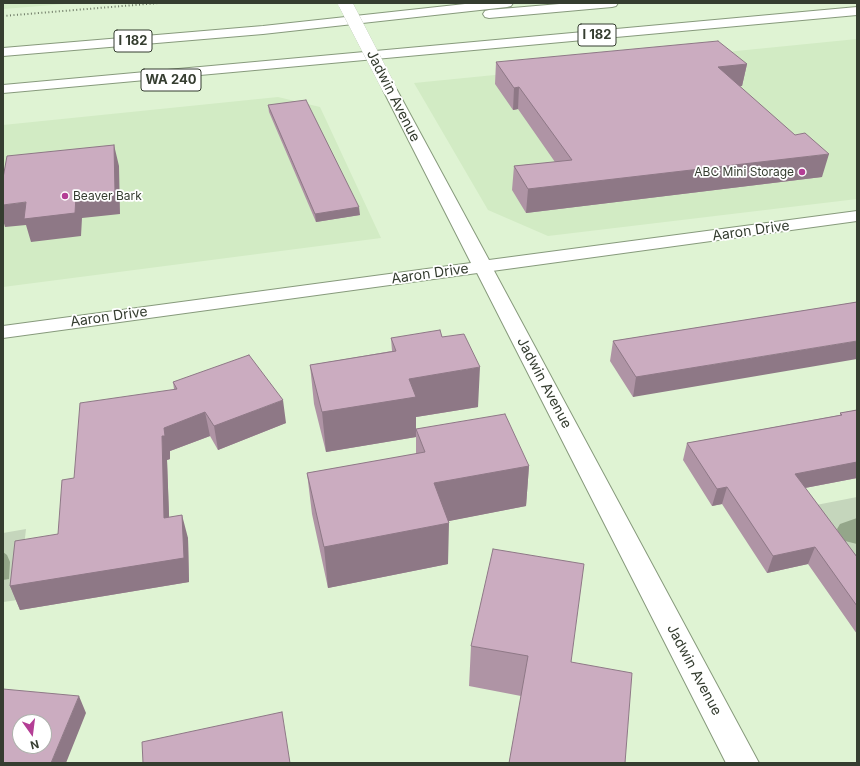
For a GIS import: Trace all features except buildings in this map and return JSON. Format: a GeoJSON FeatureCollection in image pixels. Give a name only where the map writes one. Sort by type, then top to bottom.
{"type":"FeatureCollection","features":[{"type":"Feature","properties":{"kind":"main road","name":"Jadwin Avenue"},"geometry":{"type":"LineString","coordinates":[[345,3],[743,763]]}},
{"type":"Feature","properties":{"kind":"main road"},"geometry":{"type":"LineString","coordinates":[[263,30],[507,3]]}},
{"type":"Feature","properties":{"kind":"main road","name":"I 182"},"geometry":{"type":"LineString","coordinates":[[3,52],[263,30],[453,17],[612,3]]}},
{"type":"Feature","properties":{"kind":"main road","name":"I 182"},"geometry":{"type":"LineString","coordinates":[[3,89],[857,11]]}},
{"type":"Feature","properties":{"kind":"main road","name":"WA 240"},"geometry":{"type":"LineString","coordinates":[[3,98],[221,74],[338,58]]}},
{"type":"Feature","properties":{"kind":"main road","name":"Aaron Drive"},"geometry":{"type":"LineString","coordinates":[[3,332],[857,216]]}},
{"type":"Feature","properties":{"kind":"shaded area"},"geometry":{"type":"Polygon","coordinates":[[[3,3],[77,3],[3,9],[3,3]]]}},
{"type":"Feature","properties":{"kind":"shaded area"},"geometry":{"type":"Polygon","coordinates":[[[857,39],[857,199],[548,236],[488,210],[414,83],[857,39]]]}},
{"type":"Feature","properties":{"kind":"shaded area","name":"Beaver Bark"},"geometry":{"type":"Polygon","coordinates":[[[278,97],[320,107],[381,238],[3,287],[3,125],[278,97]]]}},
{"type":"Feature","properties":{"kind":"shaded area"},"geometry":{"type":"Polygon","coordinates":[[[857,497],[857,571],[806,507],[857,497]]]}},
{"type":"Feature","properties":{"kind":"shaded area"},"geometry":{"type":"Polygon","coordinates":[[[857,518],[857,544],[845,541],[839,535],[837,529],[840,524],[857,518]]]}},
{"type":"Feature","properties":{"kind":"shaded area"},"geometry":{"type":"Polygon","coordinates":[[[26,529],[18,600],[3,602],[3,533],[26,529]]]}},
{"type":"Feature","properties":{"kind":"shaded area"},"geometry":{"type":"Polygon","coordinates":[[[3,552],[7,555],[10,562],[9,579],[3,580],[3,552]]]}},
{"type":"Feature","properties":{"kind":"railway"},"geometry":{"type":"LineString","coordinates":[[3,16],[159,3]]}},
{"type":"Feature","properties":{"kind":"place","name":"ABC Mini Storage"},"geometry":{"type":"Point","coordinates":[802,172]}},
{"type":"Feature","properties":{"kind":"place","name":"Beaver Bark"},"geometry":{"type":"Point","coordinates":[65,196]}}]}
